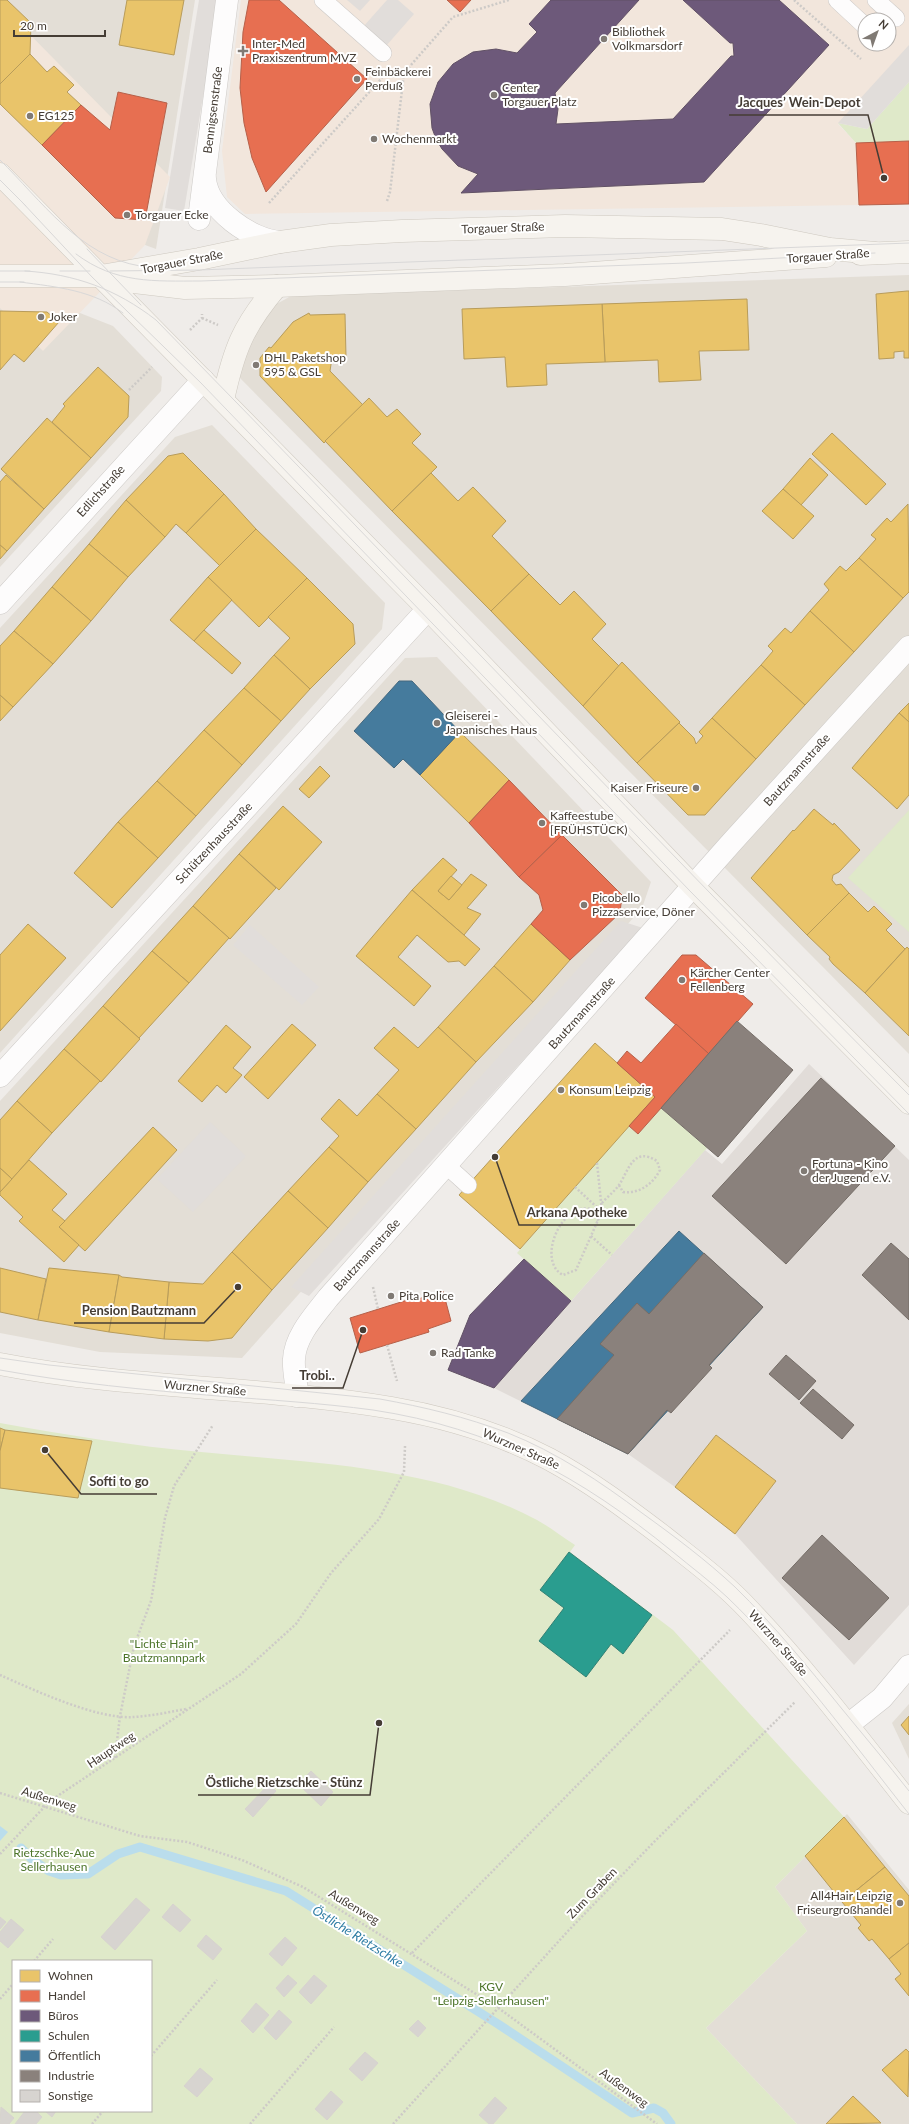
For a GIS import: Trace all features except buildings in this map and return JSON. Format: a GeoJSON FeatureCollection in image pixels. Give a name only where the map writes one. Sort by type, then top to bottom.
{"type":"FeatureCollection","features":[{"type":"Feature","properties":{"kind":"main road"},"geometry":{"type":"LineString","coordinates":[[0,174],[428,609],[694,886],[909,1103]]}},
{"type":"Feature","properties":{"kind":"main road","name":"Torgauer Straße"},"geometry":{"type":"LineString","coordinates":[[0,276],[101,276],[199,259],[280,242],[331,235],[387,231],[565,226],[722,229],[761,234],[830,249],[875,253]]}},
{"type":"Feature","properties":{"kind":"main road"},"geometry":{"type":"LineString","coordinates":[[875,253],[909,252]]}},
{"type":"Feature","properties":{"kind":"main road","name":"Torgauer Straße"},"geometry":{"type":"LineString","coordinates":[[101,276],[134,283],[185,288],[277,286],[565,275],[875,253]]}},
{"type":"Feature","properties":{"kind":"main road"},"geometry":{"type":"LineString","coordinates":[[223,400],[234,355],[243,334],[261,305],[277,286]]}},
{"type":"Feature","properties":{"kind":"main road","name":"Wurzner Straße"},"geometry":{"type":"LineString","coordinates":[[0,1364],[94,1378],[297,1396],[368,1404],[404,1410],[461,1424],[548,1459],[616,1501],[705,1569],[749,1610],[848,1725],[909,1803]]}},
{"type":"Feature","properties":{"kind":"street","name":"Bennigsenstraße"},"geometry":{"type":"LineString","coordinates":[[199,219],[227,0]]}},
{"type":"Feature","properties":{"kind":"street"},"geometry":{"type":"LineString","coordinates":[[205,175],[208,192],[219,209],[253,235],[272,242],[280,242]]}},
{"type":"Feature","properties":{"kind":"street","name":"Edlichstraße"},"geometry":{"type":"LineString","coordinates":[[0,603],[203,380]]}},
{"type":"Feature","properties":{"kind":"street","name":"Schützenhausstraße"},"geometry":{"type":"LineString","coordinates":[[0,1076],[428,609]]}},
{"type":"Feature","properties":{"kind":"street","name":"Bautzmannstraße"},"geometry":{"type":"LineString","coordinates":[[297,1396],[294,1360],[296,1349],[310,1322],[328,1298],[447,1166],[694,886],[909,647]]}},
{"type":"Feature","properties":{"kind":"street"},"geometry":{"type":"LineString","coordinates":[[848,1725],[882,1698],[909,1666]]}},
{"type":"Feature","properties":{"kind":"lane"},"geometry":{"type":"LineString","coordinates":[[323,0],[383,53]]}},
{"type":"Feature","properties":{"kind":"lane"},"geometry":{"type":"LineString","coordinates":[[837,0],[857,19]]}},
{"type":"Feature","properties":{"kind":"lane"},"geometry":{"type":"LineString","coordinates":[[876,0],[889,12]]}},
{"type":"Feature","properties":{"kind":"lane"},"geometry":{"type":"LineString","coordinates":[[447,1166],[468,1185]]}},
{"type":"Feature","properties":{"kind":"path"},"geometry":{"type":"LineString","coordinates":[[387,201],[390,192],[404,73],[453,18],[509,0]]}},
{"type":"Feature","properties":{"kind":"path"},"geometry":{"type":"LineString","coordinates":[[794,0],[861,59]]}},
{"type":"Feature","properties":{"kind":"path"},"geometry":{"type":"LineString","coordinates":[[269,203],[384,75]]}},
{"type":"Feature","properties":{"kind":"path"},"geometry":{"type":"LineString","coordinates":[[193,327],[202,318]]}},
{"type":"Feature","properties":{"kind":"path"},"geometry":{"type":"LineString","coordinates":[[129,390],[149,370]]}},
{"type":"Feature","properties":{"kind":"path"},"geometry":{"type":"LineString","coordinates":[[601,1204],[619,1185],[625,1172],[640,1156],[649,1156],[657,1160],[660,1170],[656,1178],[642,1189],[632,1193],[623,1192],[619,1185]]}},
{"type":"Feature","properties":{"kind":"path"},"geometry":{"type":"LineString","coordinates":[[597,1162],[602,1211],[598,1221],[576,1270],[563,1275],[557,1272],[551,1262],[559,1226],[572,1212],[582,1207],[591,1209],[598,1221]]}},
{"type":"Feature","properties":{"kind":"path"},"geometry":{"type":"LineString","coordinates":[[575,1187],[602,1211]]}},
{"type":"Feature","properties":{"kind":"path"},"geometry":{"type":"LineString","coordinates":[[591,1236],[612,1255]]}},
{"type":"Feature","properties":{"kind":"path"},"geometry":{"type":"LineString","coordinates":[[387,1345],[404,1410]]}},
{"type":"Feature","properties":{"kind":"path"},"geometry":{"type":"LineString","coordinates":[[115,1758],[120,1716],[134,1646],[150,1601],[165,1518],[174,1486],[214,1425]]}},
{"type":"Feature","properties":{"kind":"path","name":"Hauptweg"},"geometry":{"type":"LineString","coordinates":[[0,1854],[50,1801],[241,1674],[296,1624],[331,1573],[379,1519],[404,1472],[406,1446]]}},
{"type":"Feature","properties":{"kind":"path"},"geometry":{"type":"LineString","coordinates":[[412,1953],[749,1610]]}},
{"type":"Feature","properties":{"kind":"path"},"geometry":{"type":"LineString","coordinates":[[0,1675],[76,1706],[120,1716],[134,1717],[189,1709]]}},
{"type":"Feature","properties":{"kind":"path","name":"Zum Graben"},"geometry":{"type":"LineString","coordinates":[[393,2124],[484,2021],[648,1847],[813,1683]]}},
{"type":"Feature","properties":{"kind":"path","name":"Außenweg"},"geometry":{"type":"LineString","coordinates":[[0,1793],[44,1808],[140,1836],[187,1842],[242,1860],[303,1887],[412,1953],[497,2007],[657,2124]]}},
{"type":"Feature","properties":{"kind":"path"},"geometry":{"type":"LineString","coordinates":[[35,1960],[53,1939]]}},
{"type":"Feature","properties":{"kind":"path"},"geometry":{"type":"LineString","coordinates":[[152,2055],[217,1980]]}},
{"type":"Feature","properties":{"kind":"path"},"geometry":{"type":"LineString","coordinates":[[0,1999],[12,1985]]}},
{"type":"Feature","properties":{"kind":"path"},"geometry":{"type":"LineString","coordinates":[[250,2124],[334,2027]]}},
{"type":"Feature","properties":{"kind":"path"},"geometry":{"type":"LineString","coordinates":[[92,2124],[103,2112]]}},
{"type":"Feature","properties":{"kind":"shaded area"},"geometry":{"type":"Polygon","coordinates":[[[0,0],[195,0],[156,249],[110,232],[0,0]]]}},
{"type":"Feature","properties":{"kind":"shaded area"},"geometry":{"type":"Polygon","coordinates":[[[199,0],[219,0],[184,211],[165,208],[199,0]]]}},
{"type":"Feature","properties":{"kind":"shaded area"},"geometry":{"type":"Polygon","coordinates":[[[241,0],[909,0],[909,82],[838,124],[856,143],[859,205],[245,214],[227,197],[222,151],[241,0]]]}},
{"type":"Feature","properties":{"kind":"shaded area"},"geometry":{"type":"Polygon","coordinates":[[[347,0],[370,0],[360,11],[347,0]]]}},
{"type":"Feature","properties":{"kind":"shaded area"},"geometry":{"type":"Polygon","coordinates":[[[387,0],[398,0],[414,14],[386,46],[363,27],[387,0]]]}},
{"type":"Feature","properties":{"kind":"shaded area"},"geometry":{"type":"Polygon","coordinates":[[[0,4],[170,177],[145,245],[43,351],[0,308],[0,4]]]}},
{"type":"Feature","properties":{"kind":"shaded area"},"geometry":{"type":"Polygon","coordinates":[[[909,45],[909,82],[867,129],[838,123],[909,45]]]}},
{"type":"Feature","properties":{"kind":"shaded area"},"geometry":{"type":"Polygon","coordinates":[[[909,275],[909,1054],[239,377],[239,355],[273,306],[291,296],[909,275]]]}},
{"type":"Feature","properties":{"kind":"shaded area"},"geometry":{"type":"Polygon","coordinates":[[[0,298],[57,304],[113,326],[162,377],[161,391],[0,567],[0,298]]]}},
{"type":"Feature","properties":{"kind":"shaded area"},"geometry":{"type":"Polygon","coordinates":[[[212,425],[385,603],[382,629],[0,1053],[0,628],[175,437],[212,425]]]}},
{"type":"Feature","properties":{"kind":"shaded area"},"geometry":{"type":"Polygon","coordinates":[[[437,657],[651,882],[642,908],[242,1358],[100,1352],[0,1333],[0,1101],[405,658],[437,657]]]}},
{"type":"Feature","properties":{"kind":"shaded area"},"geometry":{"type":"Polygon","coordinates":[[[621,921],[643,928],[309,1296],[291,1287],[621,921]]]}},
{"type":"Feature","properties":{"kind":"shaded area"},"geometry":{"type":"Polygon","coordinates":[[[250,925],[319,987],[302,1005],[233,945],[250,925]]]}},
{"type":"Feature","properties":{"kind":"shaded area"},"geometry":{"type":"Polygon","coordinates":[[[809,1064],[909,1160],[909,1605],[854,1665],[735,1534],[675,1487],[628,1454],[494,1388],[705,1150],[722,1164],[809,1064]]]}},
{"type":"Feature","properties":{"kind":"shaded area"},"geometry":{"type":"Polygon","coordinates":[[[210,1122],[246,1156],[193,1212],[157,1179],[210,1122]]]}},
{"type":"Feature","properties":{"kind":"shaded area"},"geometry":{"type":"Polygon","coordinates":[[[909,1704],[909,1759],[892,1723],[909,1704]]]}},
{"type":"Feature","properties":{"kind":"shaded area"},"geometry":{"type":"Polygon","coordinates":[[[847,1814],[909,1890],[909,2124],[797,2124],[706,2028],[807,1931],[775,1887],[847,1814]]]}},
{"type":"Feature","properties":{"kind":"green space"},"geometry":{"type":"Polygon","coordinates":[[[909,82],[909,141],[856,143],[838,123],[867,129],[909,82]]]}},
{"type":"Feature","properties":{"kind":"green space"},"geometry":{"type":"Polygon","coordinates":[[[909,810],[909,932],[848,878],[909,810]]]}},
{"type":"Feature","properties":{"kind":"green space"},"geometry":{"type":"Polygon","coordinates":[[[661,1108],[707,1148],[571,1301],[517,1253],[629,1126],[638,1134],[661,1108]]]}},
{"type":"Feature","properties":{"kind":"green space"},"geometry":{"type":"Polygon","coordinates":[[[0,1423],[150,1447],[329,1464],[373,1470],[458,1488],[498,1502],[547,1526],[575,1545],[570,1552],[673,1630],[844,1817],[775,1887],[807,1931],[706,2028],[797,2124],[0,2124],[0,1423]]]}},
{"type":"Feature","properties":{"kind":"water"},"geometry":{"type":"Polygon","coordinates":[[[0,1826],[8,1832],[0,1841],[0,1826]]]}},
{"type":"Feature","properties":{"kind":"waterway","name":"Östliche Rietzschke"},"geometry":{"type":"LineString","coordinates":[[21,1848],[33,1860],[49,1871],[61,1875],[88,1874],[118,1854],[140,1847],[286,1891],[498,2024],[632,2113],[654,2108],[663,2113],[671,2124]]}},
{"type":"Feature","properties":{"kind":"tram line"},"geometry":{"type":"LineString","coordinates":[[0,160],[62,224],[80,239],[98,251],[118,260],[140,266]]}},
{"type":"Feature","properties":{"kind":"tram line"},"geometry":{"type":"LineString","coordinates":[[0,180],[26,206]]}},
{"type":"Feature","properties":{"kind":"tram line"},"geometry":{"type":"LineString","coordinates":[[22,202],[92,277],[201,383],[690,891],[909,1114]]}},
{"type":"Feature","properties":{"kind":"tram line"},"geometry":{"type":"LineString","coordinates":[[110,271],[199,270],[909,243]]}},
{"type":"Feature","properties":{"kind":"tram line"},"geometry":{"type":"LineString","coordinates":[[87,249],[141,305]]}},
{"type":"Feature","properties":{"kind":"tram line"},"geometry":{"type":"LineString","coordinates":[[76,254],[91,264],[121,276],[151,280],[201,281],[686,263],[875,253]]}},
{"type":"Feature","properties":{"kind":"tram line"},"geometry":{"type":"LineString","coordinates":[[0,271],[30,271]]}},
{"type":"Feature","properties":{"kind":"tram line"},"geometry":{"type":"LineString","coordinates":[[25,271],[61,276],[94,285],[126,300],[156,320],[719,902],[909,1095]]}},
{"type":"Feature","properties":{"kind":"tram line"},"geometry":{"type":"LineString","coordinates":[[60,271],[90,271]]}},
{"type":"Feature","properties":{"kind":"tram line"},"geometry":{"type":"LineString","coordinates":[[0,282],[24,282]]}},
{"type":"Feature","properties":{"kind":"tram line"},"geometry":{"type":"LineString","coordinates":[[20,282],[61,288],[87,294],[111,305],[123,313]]}},
{"type":"Feature","properties":{"kind":"tram line"},"geometry":{"type":"LineString","coordinates":[[0,1358],[49,1365],[380,1399],[461,1417],[508,1433],[543,1449],[578,1468],[611,1490],[690,1548],[735,1587],[790,1646],[909,1791]]}},
{"type":"Feature","properties":{"kind":"tram line"},"geometry":{"type":"LineString","coordinates":[[0,1370],[54,1379],[136,1389],[373,1410],[417,1418],[458,1429],[496,1443],[534,1460],[569,1479],[639,1525],[727,1597],[799,1674],[909,1814]]}},
{"type":"Feature","properties":{"kind":"place","name":"Bibliothek Volkmarsdorf"},"geometry":{"type":"Point","coordinates":[604,39]}},
{"type":"Feature","properties":{"kind":"place","name":"Inter-Med Praxiszentrum MVZ"},"geometry":{"type":"Point","coordinates":[243,51]}},
{"type":"Feature","properties":{"kind":"place","name":"Feinbäckerei Perduß"},"geometry":{"type":"Point","coordinates":[357,79]}},
{"type":"Feature","properties":{"kind":"place","name":"Center Torgauer Platz"},"geometry":{"type":"Point","coordinates":[494,95]}},
{"type":"Feature","properties":{"kind":"place","name":"EG125"},"geometry":{"type":"Point","coordinates":[30,116]}},
{"type":"Feature","properties":{"kind":"place","name":"Wochenmarkt"},"geometry":{"type":"Point","coordinates":[374,139]}},
{"type":"Feature","properties":{"kind":"place","name":"Jacques’ Wein-Depot"},"geometry":{"type":"Point","coordinates":[884,178]}},
{"type":"Feature","properties":{"kind":"place","name":"Torgauer Ecke"},"geometry":{"type":"Point","coordinates":[127,215]}},
{"type":"Feature","properties":{"kind":"place","name":"Joker"},"geometry":{"type":"Point","coordinates":[41,317]}},
{"type":"Feature","properties":{"kind":"place","name":"DHL Paketshop 595 & GSL"},"geometry":{"type":"Point","coordinates":[256,365]}},
{"type":"Feature","properties":{"kind":"place","name":"Gleiserei - Japanisches Haus"},"geometry":{"type":"Point","coordinates":[437,723]}},
{"type":"Feature","properties":{"kind":"place","name":"Kaiser Friseure"},"geometry":{"type":"Point","coordinates":[696,788]}},
{"type":"Feature","properties":{"kind":"place","name":"Kaffeestube [FRÜHSTÜCK)"},"geometry":{"type":"Point","coordinates":[542,823]}},
{"type":"Feature","properties":{"kind":"place","name":"Picobello Pizzaservice, Döner"},"geometry":{"type":"Point","coordinates":[584,905]}},
{"type":"Feature","properties":{"kind":"place","name":"Kärcher Center Fellenberg"},"geometry":{"type":"Point","coordinates":[682,980]}},
{"type":"Feature","properties":{"kind":"place","name":"Konsum Leipzig"},"geometry":{"type":"Point","coordinates":[561,1090]}},
{"type":"Feature","properties":{"kind":"place","name":"Arkana Apotheke"},"geometry":{"type":"Point","coordinates":[495,1157]}},
{"type":"Feature","properties":{"kind":"place","name":"Fortuna - Kino der Jugend e.V."},"geometry":{"type":"Point","coordinates":[804,1171]}},
{"type":"Feature","properties":{"kind":"place","name":"Pension Bautzmann"},"geometry":{"type":"Point","coordinates":[238,1287]}},
{"type":"Feature","properties":{"kind":"place","name":"Pita Police"},"geometry":{"type":"Point","coordinates":[391,1296]}},
{"type":"Feature","properties":{"kind":"place","name":"Trobi.."},"geometry":{"type":"Point","coordinates":[363,1330]}},
{"type":"Feature","properties":{"kind":"place","name":"Rad Tanke"},"geometry":{"type":"Point","coordinates":[433,1353]}},
{"type":"Feature","properties":{"kind":"place","name":"Softi to go"},"geometry":{"type":"Point","coordinates":[45,1450]}},
{"type":"Feature","properties":{"kind":"place","name":"Östliche Rietzschke - Stünz"},"geometry":{"type":"Point","coordinates":[379,1723]}},
{"type":"Feature","properties":{"kind":"place","name":"All4Hair Leipzig Friseurgroßhandel"},"geometry":{"type":"Point","coordinates":[900,1903]}},
{"type":"Feature","properties":{"kind":"park label","name":"\"Lichte Hain\" Bautzmannpark"},"geometry":{"type":"Point","coordinates":[164,1651]}},
{"type":"Feature","properties":{"kind":"park label","name":"Rietzschke-Aue Sellerhausen"},"geometry":{"type":"Point","coordinates":[54,1860]}},
{"type":"Feature","properties":{"kind":"park label","name":"KGV \"Leipzig-Sellerhausen\""},"geometry":{"type":"Point","coordinates":[491,1994]}}]}
